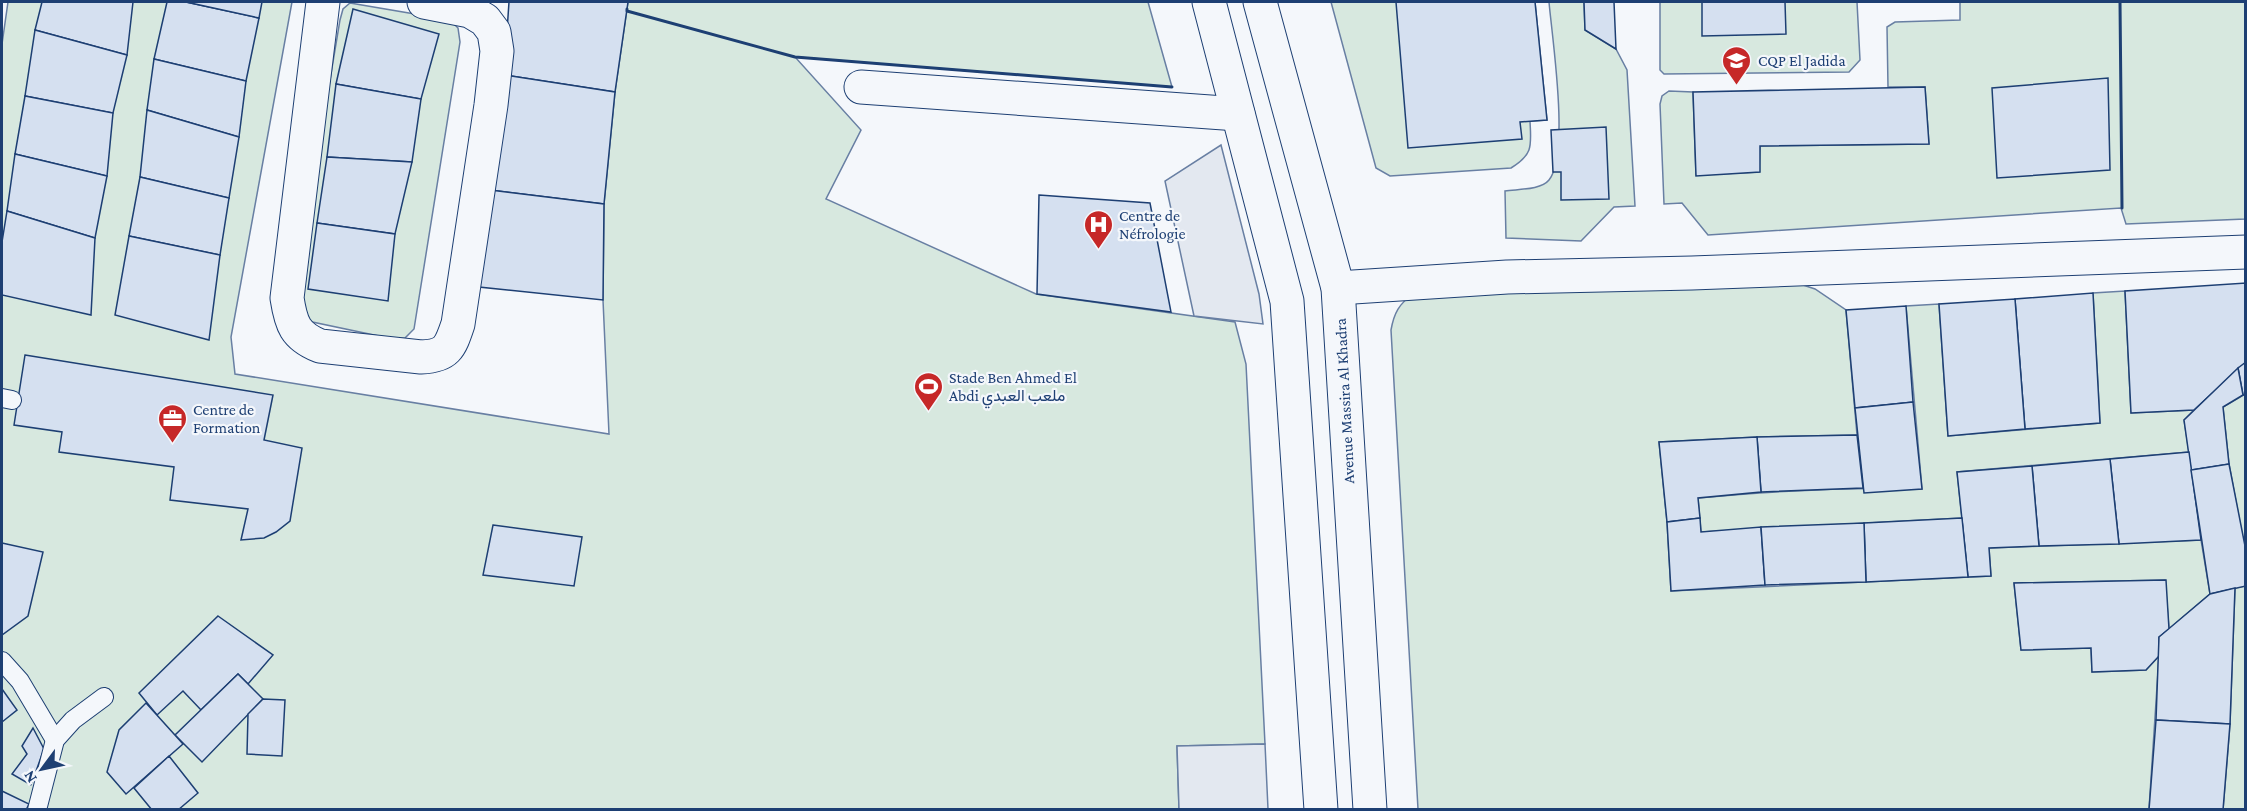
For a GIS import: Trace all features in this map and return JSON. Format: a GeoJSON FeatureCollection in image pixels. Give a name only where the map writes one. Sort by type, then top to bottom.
{"type":"FeatureCollection","features":[{"type":"Feature","properties":{"kind":"street"},"geometry":{"type":"LineString","coordinates":[[322,2],[287,298],[290,319],[305,340],[320,346],[421,357],[436,356],[448,349],[458,324],[497,51],[494,32],[485,20],[470,10],[424,2]]}},
{"type":"Feature","properties":{"kind":"street"},"geometry":{"type":"LineString","coordinates":[[1209,2],[1287,301],[1321,810]]}},
{"type":"Feature","properties":{"kind":"street","name":"Avenue Massira Al Khadra"},"geometry":{"type":"LineString","coordinates":[[1260,2],[1338,288],[1370,810]]}},
{"type":"Feature","properties":{"kind":"street"},"geometry":{"type":"LineString","coordinates":[[861,87],[1238,114]]}},
{"type":"Feature","properties":{"kind":"street"},"geometry":{"type":"LineString","coordinates":[[1338,288],[1507,277],[1692,273],[2246,252]]}},
{"type":"Feature","properties":{"kind":"lane"},"geometry":{"type":"LineString","coordinates":[[2,661],[20,681],[55,740]]}},
{"type":"Feature","properties":{"kind":"lane"},"geometry":{"type":"LineString","coordinates":[[37,810],[55,740],[73,720],[104,697]]}},
{"type":"Feature","properties":{"kind":"shaded area","name":"Stade Ben Ahmed El Abdi ملعب العبدي"},"geometry":{"type":"Polygon","coordinates":[[[8,2],[292,2],[231,337],[235,374],[609,434],[603,300],[604,204],[615,92],[628,2],[1148,2],[1172,87],[795,57],[861,130],[826,199],[1036,294],[1235,322],[1246,364],[1265,744],[1177,746],[1179,809],[2,810],[2,44],[8,2]]]}},
{"type":"Feature","properties":{"kind":"shaded area"},"geometry":{"type":"Polygon","coordinates":[[[1331,2],[1535,2],[1547,120],[1530,121],[1530,148],[1524,158],[1511,168],[1390,176],[1376,168],[1331,2]]]}},
{"type":"Feature","properties":{"kind":"shaded area"},"geometry":{"type":"Polygon","coordinates":[[[1549,2],[1584,2],[1585,30],[1616,49],[1627,70],[1635,206],[1614,207],[1581,241],[1506,238],[1505,191],[1541,186],[1549,180],[1555,166],[1559,121],[1549,2]]]}},
{"type":"Feature","properties":{"kind":"shaded area"},"geometry":{"type":"Polygon","coordinates":[[[1660,2],[1857,2],[1860,60],[1849,72],[1664,74],[1660,70],[1660,2]]]}},
{"type":"Feature","properties":{"kind":"shaded area"},"geometry":{"type":"Polygon","coordinates":[[[1960,2],[2245,2],[2245,219],[2126,224],[2121,208],[1708,235],[1682,203],[1664,204],[1660,104],[1662,96],[1669,91],[1693,92],[1696,175],[1759,172],[1760,146],[1929,144],[1925,87],[1888,87],[1887,27],[1895,22],[1960,20],[1960,2]]]}},
{"type":"Feature","properties":{"kind":"shaded area"},"geometry":{"type":"Polygon","coordinates":[[[350,3],[450,20],[458,28],[460,42],[414,329],[405,338],[393,339],[303,320],[294,296],[340,20],[343,9],[350,3]]]}},
{"type":"Feature","properties":{"kind":"shaded area"},"geometry":{"type":"Polygon","coordinates":[[[1221,145],[1259,294],[1263,324],[1194,316],[1165,181],[1221,145]]]}},
{"type":"Feature","properties":{"kind":"shaded area"},"geometry":{"type":"Polygon","coordinates":[[[1803,285],[1815,289],[1846,310],[1857,435],[1659,442],[1671,591],[1991,576],[1989,548],[2201,540],[2210,594],[2169,629],[2165,580],[2014,583],[2021,650],[2091,648],[2092,672],[2146,670],[2159,656],[2149,809],[1418,809],[1391,330],[1401,305],[1413,294],[1803,285]]]}},
{"type":"Feature","properties":{"kind":"shaded area"},"geometry":{"type":"Polygon","coordinates":[[[2125,291],[2131,413],[2194,410],[2184,420],[2189,452],[1957,472],[1962,518],[1701,532],[1698,498],[1810,490],[1922,489],[1906,306],[1939,304],[1948,436],[2100,423],[2093,293],[2125,291]]]}},
{"type":"Feature","properties":{"kind":"shaded area"},"geometry":{"type":"Polygon","coordinates":[[[2245,394],[2245,550],[2229,464],[2223,407],[2245,394]]]}},
{"type":"Feature","properties":{"kind":"shaded area"},"geometry":{"type":"Polygon","coordinates":[[[2245,586],[2245,809],[2223,810],[2230,724],[2235,588],[2245,586]]]}},
{"type":"Feature","properties":{"kind":"shaded area"},"geometry":{"type":"Polygon","coordinates":[[[1265,744],[1268,809],[1179,809],[1177,746],[1265,744]]]}},
{"type":"Feature","properties":{"kind":"building"},"geometry":{"type":"Polygon","coordinates":[[[42,2],[133,2],[127,55],[35,30],[42,2]]]}},
{"type":"Feature","properties":{"kind":"building"},"geometry":{"type":"Polygon","coordinates":[[[167,2],[186,2],[259,18],[246,81],[154,59],[167,2]]]}},
{"type":"Feature","properties":{"kind":"building"},"geometry":{"type":"Polygon","coordinates":[[[186,2],[262,2],[259,18],[186,2]]]}},
{"type":"Feature","properties":{"kind":"building"},"geometry":{"type":"Polygon","coordinates":[[[509,2],[628,2],[615,92],[504,75],[509,2]]]}},
{"type":"Feature","properties":{"kind":"building"},"geometry":{"type":"Polygon","coordinates":[[[1396,2],[1535,2],[1547,120],[1520,122],[1522,139],[1408,148],[1396,2]]]}},
{"type":"Feature","properties":{"kind":"building"},"geometry":{"type":"Polygon","coordinates":[[[1584,2],[1614,2],[1616,49],[1585,30],[1584,2]]]}},
{"type":"Feature","properties":{"kind":"building"},"geometry":{"type":"Polygon","coordinates":[[[1702,2],[1785,2],[1786,34],[1702,36],[1702,2]]]}},
{"type":"Feature","properties":{"kind":"building"},"geometry":{"type":"Polygon","coordinates":[[[353,9],[439,34],[421,99],[336,84],[353,9]]]}},
{"type":"Feature","properties":{"kind":"building"},"geometry":{"type":"Polygon","coordinates":[[[35,30],[127,55],[113,113],[25,96],[35,30]]]}},
{"type":"Feature","properties":{"kind":"building"},"geometry":{"type":"Polygon","coordinates":[[[154,59],[246,81],[239,137],[147,110],[154,59]]]}},
{"type":"Feature","properties":{"kind":"building"},"geometry":{"type":"Polygon","coordinates":[[[504,75],[615,92],[604,204],[490,190],[504,75]]]}},
{"type":"Feature","properties":{"kind":"building"},"geometry":{"type":"Polygon","coordinates":[[[2108,78],[2110,170],[1997,178],[1992,88],[2108,78]]]}},
{"type":"Feature","properties":{"kind":"building"},"geometry":{"type":"Polygon","coordinates":[[[336,84],[421,99],[412,162],[327,157],[336,84]]]}},
{"type":"Feature","properties":{"kind":"building"},"geometry":{"type":"Polygon","coordinates":[[[1925,87],[1929,144],[1760,146],[1760,172],[1696,176],[1693,92],[1925,87]]]}},
{"type":"Feature","properties":{"kind":"building"},"geometry":{"type":"Polygon","coordinates":[[[25,96],[113,113],[107,176],[15,154],[25,96]]]}},
{"type":"Feature","properties":{"kind":"building"},"geometry":{"type":"Polygon","coordinates":[[[147,110],[239,137],[229,198],[140,177],[147,110]]]}},
{"type":"Feature","properties":{"kind":"building"},"geometry":{"type":"Polygon","coordinates":[[[1606,127],[1609,199],[1561,200],[1561,172],[1553,172],[1551,130],[1606,127]]]}},
{"type":"Feature","properties":{"kind":"building"},"geometry":{"type":"Polygon","coordinates":[[[15,154],[107,176],[95,238],[7,211],[15,154]]]}},
{"type":"Feature","properties":{"kind":"building"},"geometry":{"type":"Polygon","coordinates":[[[327,157],[412,162],[395,234],[317,223],[327,157]]]}},
{"type":"Feature","properties":{"kind":"building"},"geometry":{"type":"Polygon","coordinates":[[[140,177],[229,198],[220,255],[129,236],[140,177]]]}},
{"type":"Feature","properties":{"kind":"building"},"geometry":{"type":"Polygon","coordinates":[[[490,190],[604,204],[603,300],[479,287],[490,190]]]}},
{"type":"Feature","properties":{"kind":"building","name":"Centre de Néfrologie"},"geometry":{"type":"Polygon","coordinates":[[[1039,195],[1150,203],[1171,312],[1037,294],[1039,195]]]}},
{"type":"Feature","properties":{"kind":"building"},"geometry":{"type":"Polygon","coordinates":[[[7,211],[95,238],[91,315],[2,295],[2,242],[7,211]]]}},
{"type":"Feature","properties":{"kind":"building"},"geometry":{"type":"Polygon","coordinates":[[[317,223],[395,234],[388,301],[308,289],[317,223]]]}},
{"type":"Feature","properties":{"kind":"building"},"geometry":{"type":"Polygon","coordinates":[[[129,236],[220,255],[209,340],[115,315],[129,236]]]}},
{"type":"Feature","properties":{"kind":"building"},"geometry":{"type":"Polygon","coordinates":[[[2246,283],[2246,362],[2194,410],[2131,413],[2125,291],[2246,283]]]}},
{"type":"Feature","properties":{"kind":"building"},"geometry":{"type":"Polygon","coordinates":[[[2093,293],[2100,423],[2025,429],[2015,299],[2093,293]]]}},
{"type":"Feature","properties":{"kind":"building"},"geometry":{"type":"Polygon","coordinates":[[[2015,299],[2025,429],[1948,436],[1939,304],[2015,299]]]}},
{"type":"Feature","properties":{"kind":"building"},"geometry":{"type":"Polygon","coordinates":[[[1906,306],[1913,402],[1855,408],[1846,310],[1906,306]]]}},
{"type":"Feature","properties":{"kind":"building","name":"Centre de Formation"},"geometry":{"type":"Polygon","coordinates":[[[25,355],[273,395],[264,440],[302,448],[290,521],[264,538],[241,540],[248,509],[170,500],[174,467],[59,452],[62,432],[14,425],[25,355]]]}},
{"type":"Feature","properties":{"kind":"building"},"geometry":{"type":"Polygon","coordinates":[[[2246,362],[2246,394],[2243,395],[2238,368],[2246,362]]]}},
{"type":"Feature","properties":{"kind":"building"},"geometry":{"type":"Polygon","coordinates":[[[2238,368],[2243,395],[2223,407],[2229,464],[2191,470],[2184,420],[2238,368]]]}},
{"type":"Feature","properties":{"kind":"building"},"geometry":{"type":"Polygon","coordinates":[[[1913,402],[1922,489],[1864,493],[1855,408],[1913,402]]]}},
{"type":"Feature","properties":{"kind":"building"},"geometry":{"type":"Polygon","coordinates":[[[1857,435],[1863,488],[1761,492],[1757,437],[1857,435]]]}},
{"type":"Feature","properties":{"kind":"building"},"geometry":{"type":"Polygon","coordinates":[[[1757,437],[1761,492],[1698,498],[1700,518],[1667,522],[1659,442],[1757,437]]]}},
{"type":"Feature","properties":{"kind":"building"},"geometry":{"type":"Polygon","coordinates":[[[2189,452],[2201,540],[2119,544],[2110,459],[2189,452]]]}},
{"type":"Feature","properties":{"kind":"building"},"geometry":{"type":"Polygon","coordinates":[[[2110,459],[2119,544],[2039,546],[2032,466],[2110,459]]]}},
{"type":"Feature","properties":{"kind":"building"},"geometry":{"type":"Polygon","coordinates":[[[2229,464],[2246,551],[2246,586],[2210,594],[2191,470],[2229,464]]]}},
{"type":"Feature","properties":{"kind":"building"},"geometry":{"type":"Polygon","coordinates":[[[2032,466],[2039,546],[1989,548],[1991,576],[1968,577],[1957,472],[2032,466]]]}},
{"type":"Feature","properties":{"kind":"building"},"geometry":{"type":"Polygon","coordinates":[[[1700,518],[1701,532],[1761,527],[1765,585],[1671,591],[1667,522],[1700,518]]]}},
{"type":"Feature","properties":{"kind":"building"},"geometry":{"type":"Polygon","coordinates":[[[1962,518],[1968,577],[1866,582],[1864,523],[1962,518]]]}},
{"type":"Feature","properties":{"kind":"building"},"geometry":{"type":"Polygon","coordinates":[[[1864,523],[1866,582],[1765,585],[1761,527],[1864,523]]]}},
{"type":"Feature","properties":{"kind":"building"},"geometry":{"type":"Polygon","coordinates":[[[493,525],[582,537],[574,586],[483,575],[493,525]]]}},
{"type":"Feature","properties":{"kind":"building"},"geometry":{"type":"Polygon","coordinates":[[[2,543],[43,552],[28,616],[2,635],[2,543]]]}},
{"type":"Feature","properties":{"kind":"building"},"geometry":{"type":"Polygon","coordinates":[[[2166,580],[2169,629],[2159,637],[2159,656],[2146,670],[2092,672],[2091,648],[2021,650],[2014,583],[2166,580]]]}},
{"type":"Feature","properties":{"kind":"building"},"geometry":{"type":"Polygon","coordinates":[[[2235,588],[2230,724],[2156,720],[2159,637],[2210,594],[2235,588]]]}},
{"type":"Feature","properties":{"kind":"building"},"geometry":{"type":"Polygon","coordinates":[[[218,616],[273,655],[248,684],[238,674],[201,710],[183,691],[157,715],[139,693],[218,616]]]}},
{"type":"Feature","properties":{"kind":"building"},"geometry":{"type":"Polygon","coordinates":[[[238,674],[263,699],[202,762],[175,735],[238,674]]]}},
{"type":"Feature","properties":{"kind":"building"},"geometry":{"type":"Polygon","coordinates":[[[2,689],[17,710],[2,722],[2,689]]]}},
{"type":"Feature","properties":{"kind":"building"},"geometry":{"type":"Polygon","coordinates":[[[263,699],[285,700],[282,756],[247,754],[248,714],[263,699]]]}},
{"type":"Feature","properties":{"kind":"building"},"geometry":{"type":"Polygon","coordinates":[[[146,703],[183,744],[126,794],[107,772],[119,730],[146,703]]]}},
{"type":"Feature","properties":{"kind":"building"},"geometry":{"type":"Polygon","coordinates":[[[2156,720],[2230,724],[2223,810],[2149,810],[2156,720]]]}},
{"type":"Feature","properties":{"kind":"building"},"geometry":{"type":"Polygon","coordinates":[[[33,728],[44,749],[31,785],[12,774],[27,754],[22,746],[33,728]]]}},
{"type":"Feature","properties":{"kind":"building"},"geometry":{"type":"Polygon","coordinates":[[[169,756],[198,793],[178,810],[152,810],[134,788],[169,756]]]}},
{"type":"Feature","properties":{"kind":"building"},"geometry":{"type":"Polygon","coordinates":[[[2,791],[29,804],[26,810],[2,810],[2,791]]]}},
{"type":"Feature","properties":{"kind":"wall"},"geometry":{"type":"LineString","coordinates":[[2120,2],[2122,208]]}},
{"type":"Feature","properties":{"kind":"wall"},"geometry":{"type":"LineString","coordinates":[[627,9],[627,11],[795,57],[1172,87]]}},
{"type":"Feature","properties":{"kind":"place","name":"CQP El Jadida"},"geometry":{"type":"Point","coordinates":[1737,86]}},
{"type":"Feature","properties":{"kind":"place","name":"Centre de Néfrologie"},"geometry":{"type":"Point","coordinates":[1098,250]}},
{"type":"Feature","properties":{"kind":"place","name":"Stade Ben Ahmed El Abdi ملعب العبدي"},"geometry":{"type":"Point","coordinates":[928,412]}},
{"type":"Feature","properties":{"kind":"place","name":"Centre de Formation"},"geometry":{"type":"Point","coordinates":[172,444]}}]}
